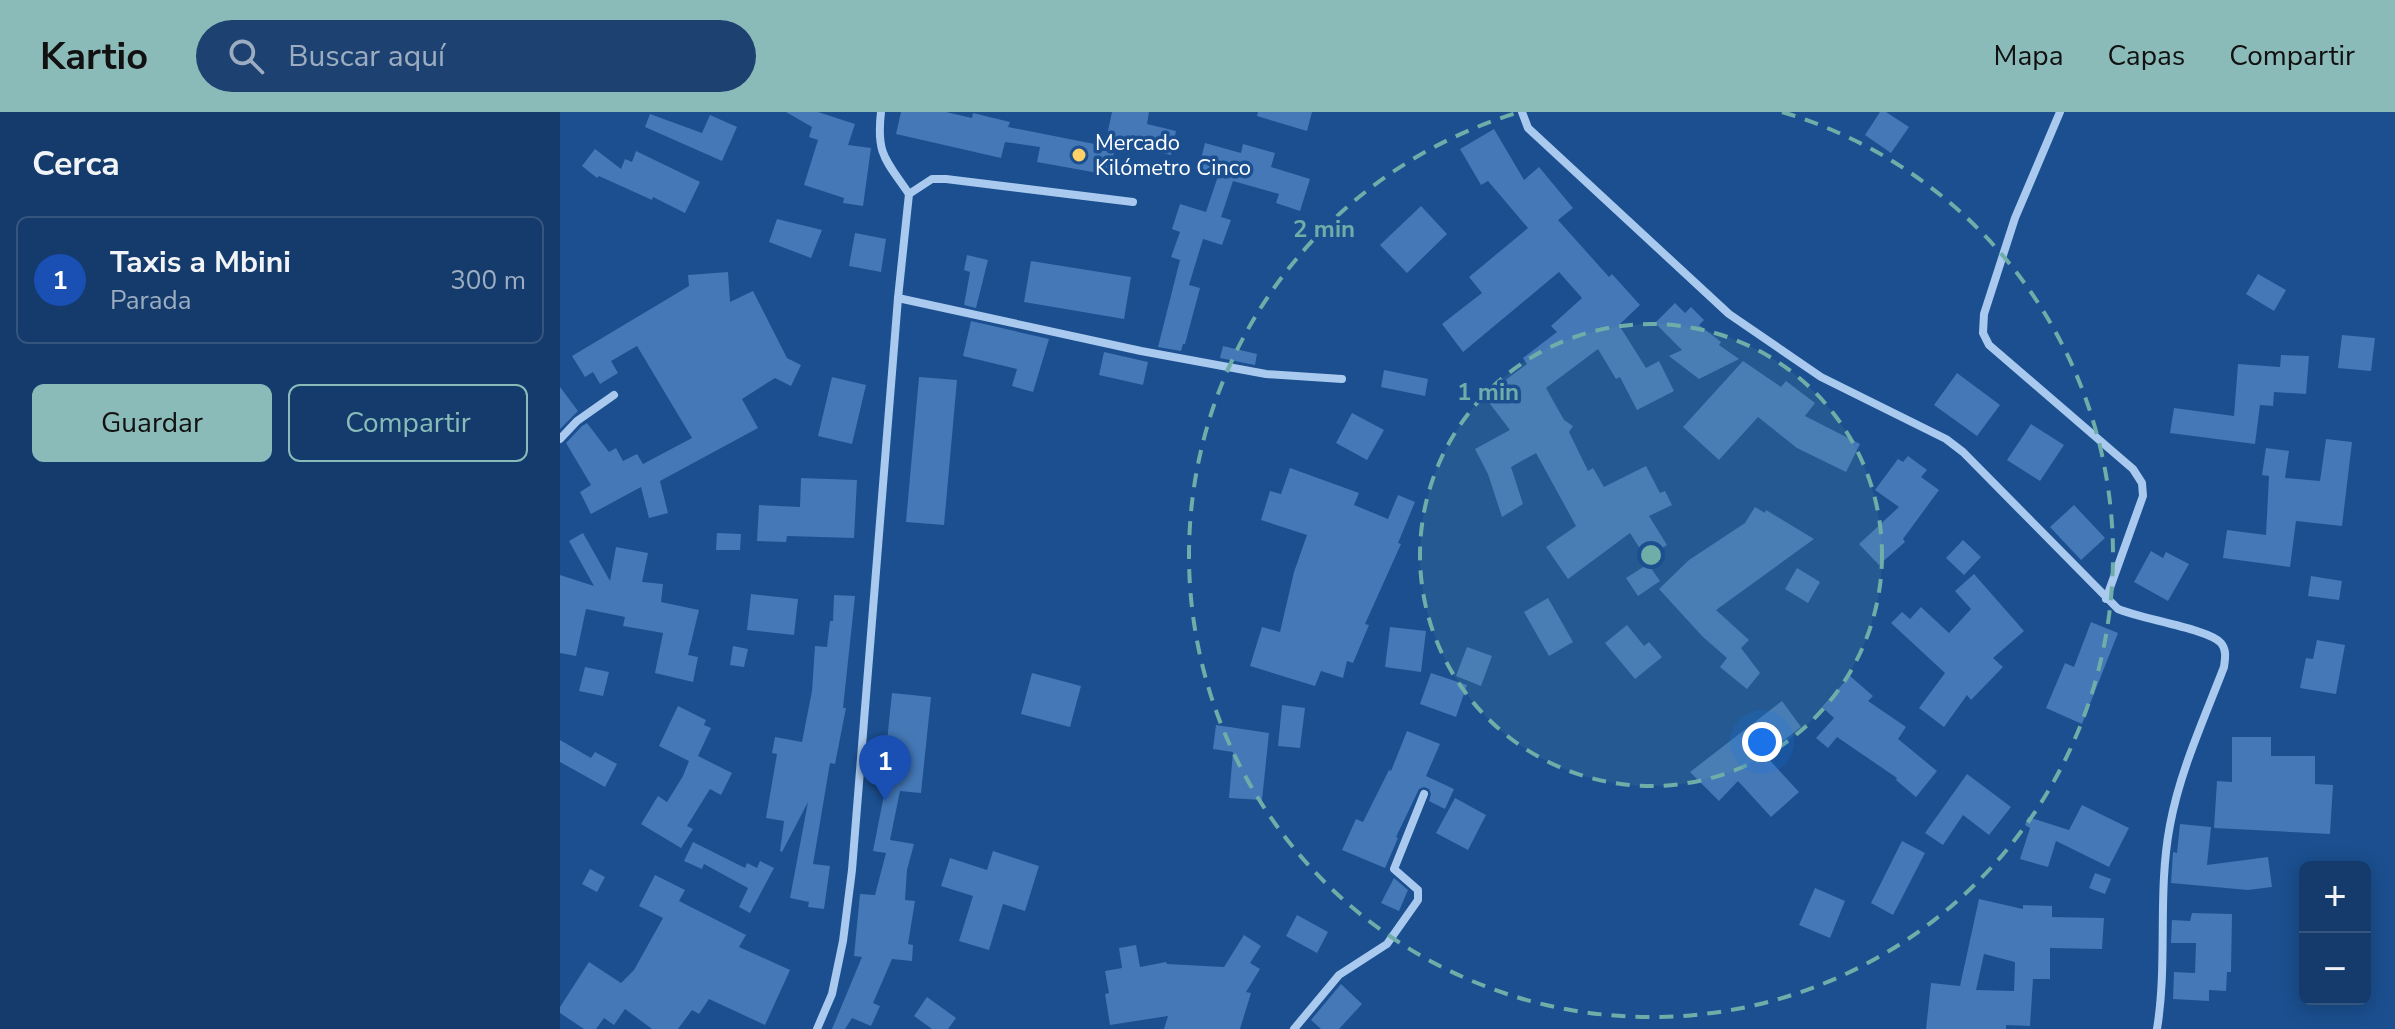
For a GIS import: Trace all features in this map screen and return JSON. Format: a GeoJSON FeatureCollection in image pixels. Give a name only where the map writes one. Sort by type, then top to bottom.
{"type":"FeatureCollection","features":[{"type":"Feature","properties":{"kind":"street"},"geometry":{"type":"LineString","coordinates":[[817,1029],[832,994],[843,941],[852,870],[909,194],[882,153],[878,137],[881,112]]}},
{"type":"Feature","properties":{"kind":"street"},"geometry":{"type":"LineString","coordinates":[[1522,112],[1528,128],[1729,314],[1821,377],[1954,446],[2031,518],[2118,609],[2133,616],[2210,635],[2222,644],[2226,653],[2224,667],[2192,749],[2170,825],[2162,899],[2163,995],[2157,1029]]}},
{"type":"Feature","properties":{"kind":"street"},"geometry":{"type":"LineString","coordinates":[[2060,112],[2015,218],[1984,314],[1983,333],[1989,345],[2133,469],[2142,483],[2143,496],[2106,599]]}},
{"type":"Feature","properties":{"kind":"street"},"geometry":{"type":"LineString","coordinates":[[909,194],[932,179],[946,179],[1133,202]]}},
{"type":"Feature","properties":{"kind":"street"},"geometry":{"type":"LineString","coordinates":[[898,298],[1141,351],[1266,374],[1342,379]]}},
{"type":"Feature","properties":{"kind":"street"},"geometry":{"type":"LineString","coordinates":[[560,439],[577,421],[614,395]]}},
{"type":"Feature","properties":{"kind":"street"},"geometry":{"type":"LineString","coordinates":[[1294,1029],[1339,975],[1387,944],[1418,900],[1418,890],[1394,869],[1424,794]]}},
{"type":"Feature","properties":{"kind":"building"},"geometry":{"type":"Polygon","coordinates":[[[786,112],[818,112],[855,124],[848,145],[871,148],[863,206],[843,203],[844,198],[804,185],[818,140],[809,137],[812,127],[786,112]]]}},
{"type":"Feature","properties":{"kind":"building"},"geometry":{"type":"Polygon","coordinates":[[[901,112],[946,112],[972,118],[973,113],[1010,122],[1008,127],[1115,148],[1109,175],[1037,162],[1040,147],[1005,142],[1001,158],[896,134],[901,112]]]}},
{"type":"Feature","properties":{"kind":"building"},"geometry":{"type":"Polygon","coordinates":[[[1112,112],[1149,112],[1147,124],[1176,131],[1171,155],[1106,140],[1112,112]]]}},
{"type":"Feature","properties":{"kind":"building"},"geometry":{"type":"Polygon","coordinates":[[[1258,112],[1312,112],[1307,131],[1257,116],[1258,112]]]}},
{"type":"Feature","properties":{"kind":"building"},"geometry":{"type":"Polygon","coordinates":[[[1880,112],[1886,112],[1909,127],[1891,153],[1865,135],[1880,112]]]}},
{"type":"Feature","properties":{"kind":"building"},"geometry":{"type":"Polygon","coordinates":[[[650,114],[702,133],[710,115],[737,127],[722,161],[645,127],[650,114]]]}},
{"type":"Feature","properties":{"kind":"building"},"geometry":{"type":"Polygon","coordinates":[[[1494,129],[1524,180],[1539,167],[1573,208],[1558,220],[1609,277],[1612,274],[1640,305],[1619,325],[1646,368],[1659,361],[1674,391],[1637,410],[1620,377],[1616,379],[1598,349],[1546,388],[1564,420],[1573,426],[1569,432],[1588,471],[1593,468],[1604,487],[1646,466],[1660,493],[1665,491],[1672,505],[1649,516],[1667,545],[1646,558],[1630,533],[1568,579],[1546,547],[1576,526],[1536,453],[1511,467],[1523,504],[1502,517],[1488,474],[1475,449],[1510,430],[1484,396],[1527,364],[1523,358],[1557,332],[1551,326],[1582,298],[1559,272],[1463,352],[1442,324],[1482,293],[1469,277],[1528,228],[1488,181],[1481,185],[1460,149],[1494,129]]]}},
{"type":"Feature","properties":{"kind":"building"},"geometry":{"type":"Polygon","coordinates":[[[1205,143],[1241,153],[1243,144],[1275,153],[1271,167],[1310,179],[1300,211],[1276,203],[1279,194],[1233,181],[1221,217],[1231,220],[1222,245],[1203,239],[1189,285],[1200,288],[1181,351],[1158,347],[1180,260],[1171,257],[1180,232],[1172,229],[1180,204],[1206,212],[1218,176],[1198,170],[1205,143]]]}},
{"type":"Feature","properties":{"kind":"building"},"geometry":{"type":"Polygon","coordinates":[[[595,149],[621,169],[625,159],[632,162],[636,151],[700,182],[685,213],[653,197],[652,200],[599,176],[597,178],[582,166],[595,149]]]}},
{"type":"Feature","properties":{"kind":"building"},"geometry":{"type":"Polygon","coordinates":[[[1421,206],[1447,234],[1407,273],[1380,245],[1421,206]]]}},
{"type":"Feature","properties":{"kind":"building"},"geometry":{"type":"Polygon","coordinates":[[[777,219],[822,230],[811,258],[769,242],[777,219]]]}},
{"type":"Feature","properties":{"kind":"building"},"geometry":{"type":"Polygon","coordinates":[[[855,233],[886,239],[881,272],[849,266],[855,233]]]}},
{"type":"Feature","properties":{"kind":"building"},"geometry":{"type":"Polygon","coordinates":[[[967,255],[988,260],[976,308],[964,305],[970,272],[964,270],[967,255]]]}},
{"type":"Feature","properties":{"kind":"building"},"geometry":{"type":"Polygon","coordinates":[[[1031,261],[1131,277],[1124,319],[1024,302],[1031,261]]]}},
{"type":"Feature","properties":{"kind":"building"},"geometry":{"type":"Polygon","coordinates":[[[728,272],[730,302],[753,291],[787,358],[801,365],[791,386],[775,378],[742,399],[758,428],[660,481],[668,513],[649,518],[641,487],[591,514],[580,492],[591,485],[566,443],[582,426],[587,423],[609,452],[616,448],[623,461],[637,454],[643,464],[692,438],[637,346],[611,361],[618,373],[600,384],[593,372],[585,377],[572,356],[689,286],[688,275],[728,272]]]}},
{"type":"Feature","properties":{"kind":"building"},"geometry":{"type":"Polygon","coordinates":[[[2258,274],[2286,290],[2274,311],[2246,294],[2258,274]]]}},
{"type":"Feature","properties":{"kind":"building"},"geometry":{"type":"Polygon","coordinates":[[[1675,303],[1685,313],[1691,307],[1704,320],[1699,325],[1739,359],[1699,379],[1669,356],[1682,350],[1655,323],[1675,303]]]}},
{"type":"Feature","properties":{"kind":"building"},"geometry":{"type":"Polygon","coordinates":[[[971,321],[1049,339],[1033,392],[1012,386],[1017,369],[963,356],[971,321]]]}},
{"type":"Feature","properties":{"kind":"building"},"geometry":{"type":"Polygon","coordinates":[[[2342,335],[2375,338],[2371,371],[2338,368],[2342,335]]]}},
{"type":"Feature","properties":{"kind":"building"},"geometry":{"type":"Polygon","coordinates":[[[1223,346],[1257,354],[1255,365],[1220,358],[1223,346]]]}},
{"type":"Feature","properties":{"kind":"building"},"geometry":{"type":"Polygon","coordinates":[[[1104,352],[1148,362],[1143,385],[1099,375],[1104,352]]]}},
{"type":"Feature","properties":{"kind":"building"},"geometry":{"type":"Polygon","coordinates":[[[2281,355],[2309,356],[2306,394],[2274,392],[2273,406],[2260,405],[2255,444],[2170,433],[2174,408],[2234,416],[2238,364],[2280,367],[2281,355]]]}},
{"type":"Feature","properties":{"kind":"building"},"geometry":{"type":"Polygon","coordinates":[[[1743,361],[1781,387],[1786,381],[1815,403],[1805,416],[1860,444],[1846,472],[1797,448],[1758,417],[1719,460],[1683,427],[1743,361]]]}},
{"type":"Feature","properties":{"kind":"building"},"geometry":{"type":"Polygon","coordinates":[[[1384,370],[1428,379],[1425,396],[1381,387],[1384,370]]]}},
{"type":"Feature","properties":{"kind":"building"},"geometry":{"type":"Polygon","coordinates":[[[1957,373],[2000,405],[1977,436],[1934,405],[1957,373]]]}},
{"type":"Feature","properties":{"kind":"building"},"geometry":{"type":"Polygon","coordinates":[[[832,377],[866,385],[852,444],[818,436],[832,377]]]}},
{"type":"Feature","properties":{"kind":"building"},"geometry":{"type":"Polygon","coordinates":[[[919,377],[957,380],[944,525],[906,522],[919,377]]]}},
{"type":"Feature","properties":{"kind":"building"},"geometry":{"type":"Polygon","coordinates":[[[560,387],[578,411],[560,429],[560,387]]]}},
{"type":"Feature","properties":{"kind":"building"},"geometry":{"type":"Polygon","coordinates":[[[1352,413],[1384,430],[1367,460],[1336,443],[1352,413]]]}},
{"type":"Feature","properties":{"kind":"building"},"geometry":{"type":"Polygon","coordinates":[[[2031,424],[2064,445],[2040,481],[2007,460],[2031,424]]]}},
{"type":"Feature","properties":{"kind":"building"},"geometry":{"type":"Polygon","coordinates":[[[2326,439],[2352,442],[2342,526],[2296,521],[2290,567],[2223,558],[2227,530],[2266,535],[2269,476],[2262,475],[2266,448],[2289,451],[2285,478],[2320,481],[2326,439]]]}},
{"type":"Feature","properties":{"kind":"building"},"geometry":{"type":"Polygon","coordinates":[[[1908,456],[1927,470],[1921,477],[1939,490],[1903,539],[1905,542],[1879,565],[1859,544],[1899,507],[1875,490],[1898,459],[1903,462],[1908,456]]]}},
{"type":"Feature","properties":{"kind":"building"},"geometry":{"type":"Polygon","coordinates":[[[1290,468],[1359,493],[1354,505],[1388,519],[1398,495],[1415,502],[1398,543],[1401,544],[1365,624],[1369,625],[1353,663],[1347,661],[1343,678],[1321,671],[1315,686],[1250,666],[1262,627],[1280,632],[1294,572],[1307,535],[1261,520],[1270,491],[1281,494],[1290,468]]]}},
{"type":"Feature","properties":{"kind":"building"},"geometry":{"type":"Polygon","coordinates":[[[801,478],[857,480],[854,538],[787,536],[786,542],[757,541],[759,505],[800,507],[801,478]]]}},
{"type":"Feature","properties":{"kind":"building"},"geometry":{"type":"Polygon","coordinates":[[[2074,505],[2105,538],[2081,560],[2050,527],[2074,505]]]}},
{"type":"Feature","properties":{"kind":"building"},"geometry":{"type":"Polygon","coordinates":[[[1755,507],[1765,513],[1766,510],[1814,539],[1716,610],[1749,640],[1741,648],[1760,673],[1747,689],[1720,667],[1727,658],[1659,589],[1689,560],[1745,523],[1755,507]]]}},
{"type":"Feature","properties":{"kind":"building"},"geometry":{"type":"Polygon","coordinates":[[[583,533],[610,581],[616,547],[648,553],[642,582],[663,584],[661,602],[699,610],[688,655],[698,657],[693,682],[655,673],[663,633],[623,626],[625,617],[586,609],[576,656],[560,653],[560,575],[594,586],[569,541],[583,533]]]}},
{"type":"Feature","properties":{"kind":"building"},"geometry":{"type":"Polygon","coordinates":[[[717,533],[741,534],[740,550],[716,550],[717,533]]]}},
{"type":"Feature","properties":{"kind":"building"},"geometry":{"type":"Polygon","coordinates":[[[1963,540],[1981,557],[1964,575],[1946,558],[1963,540]]]}},
{"type":"Feature","properties":{"kind":"building"},"geometry":{"type":"Polygon","coordinates":[[[2151,551],[2163,558],[2166,552],[2189,564],[2168,601],[2134,582],[2151,551]]]}},
{"type":"Feature","properties":{"kind":"building"},"geometry":{"type":"Polygon","coordinates":[[[1648,564],[1660,581],[1638,596],[1626,578],[1648,564]]]}},
{"type":"Feature","properties":{"kind":"building"},"geometry":{"type":"Polygon","coordinates":[[[1797,568],[1820,582],[1808,603],[1785,589],[1797,568]]]}},
{"type":"Feature","properties":{"kind":"building"},"geometry":{"type":"Polygon","coordinates":[[[1974,574],[2024,631],[1993,658],[2003,667],[1971,700],[1967,695],[1944,727],[1919,708],[1945,673],[1891,623],[1902,612],[1910,619],[1921,607],[1949,633],[1971,609],[1955,591],[1974,574]]]}},
{"type":"Feature","properties":{"kind":"building"},"geometry":{"type":"Polygon","coordinates":[[[2311,576],[2342,581],[2339,600],[2308,596],[2311,576]]]}},
{"type":"Feature","properties":{"kind":"building"},"geometry":{"type":"Polygon","coordinates":[[[751,594],[798,599],[794,635],[747,630],[751,594]]]}},
{"type":"Feature","properties":{"kind":"building"},"geometry":{"type":"Polygon","coordinates":[[[834,595],[855,596],[843,708],[846,708],[835,764],[830,763],[813,864],[830,866],[824,909],[808,907],[809,902],[790,898],[808,802],[782,852],[784,821],[766,818],[777,754],[772,753],[775,737],[802,742],[812,691],[815,646],[827,647],[830,621],[833,621],[834,595]]]}},
{"type":"Feature","properties":{"kind":"building"},"geometry":{"type":"Polygon","coordinates":[[[1548,598],[1573,642],[1549,656],[1524,612],[1548,598]]]}},
{"type":"Feature","properties":{"kind":"building"},"geometry":{"type":"Polygon","coordinates":[[[2091,622],[2118,633],[2082,724],[2046,708],[2065,663],[2074,667],[2091,622]]]}},
{"type":"Feature","properties":{"kind":"building"},"geometry":{"type":"Polygon","coordinates":[[[1627,625],[1644,646],[1649,642],[1662,657],[1635,679],[1605,643],[1627,625]]]}},
{"type":"Feature","properties":{"kind":"building"},"geometry":{"type":"Polygon","coordinates":[[[1390,627],[1426,631],[1421,672],[1385,667],[1390,627]]]}},
{"type":"Feature","properties":{"kind":"building"},"geometry":{"type":"Polygon","coordinates":[[[2317,640],[2345,645],[2336,694],[2300,688],[2306,658],[2313,659],[2317,640]]]}},
{"type":"Feature","properties":{"kind":"building"},"geometry":{"type":"Polygon","coordinates":[[[733,646],[748,649],[744,667],[730,665],[733,646]]]}},
{"type":"Feature","properties":{"kind":"building"},"geometry":{"type":"Polygon","coordinates":[[[1467,647],[1492,656],[1481,686],[1456,676],[1467,647]]]}},
{"type":"Feature","properties":{"kind":"building"},"geometry":{"type":"Polygon","coordinates":[[[585,667],[609,672],[603,696],[579,691],[585,667]]]}},
{"type":"Feature","properties":{"kind":"building"},"geometry":{"type":"Polygon","coordinates":[[[1032,673],[1081,686],[1070,727],[1021,714],[1032,673]]]}},
{"type":"Feature","properties":{"kind":"building"},"geometry":{"type":"Polygon","coordinates":[[[1431,673],[1467,685],[1456,717],[1420,704],[1431,673]]]}},
{"type":"Feature","properties":{"kind":"building"},"geometry":{"type":"Polygon","coordinates":[[[1850,676],[1873,696],[1868,701],[1906,727],[1898,739],[1937,771],[1916,797],[1897,778],[1837,737],[1828,748],[1816,738],[1834,718],[1822,707],[1850,676]]]}},
{"type":"Feature","properties":{"kind":"building"},"geometry":{"type":"Polygon","coordinates":[[[892,693],[931,697],[921,793],[900,791],[890,840],[914,844],[907,870],[905,900],[915,901],[908,944],[913,945],[912,961],[892,959],[873,1003],[880,1006],[871,1026],[852,1018],[845,1029],[832,1029],[862,957],[854,956],[860,894],[875,895],[886,853],[873,851],[885,790],[882,789],[892,693]]]}},
{"type":"Feature","properties":{"kind":"building"},"geometry":{"type":"Polygon","coordinates":[[[1782,701],[1801,727],[1765,755],[1799,792],[1771,817],[1738,781],[1719,801],[1690,772],[1782,701]]]}},
{"type":"Feature","properties":{"kind":"building"},"geometry":{"type":"Polygon","coordinates":[[[1282,705],[1305,708],[1300,748],[1278,746],[1282,705]]]}},
{"type":"Feature","properties":{"kind":"building"},"geometry":{"type":"Polygon","coordinates":[[[678,706],[706,720],[704,725],[711,728],[698,756],[732,773],[721,795],[710,789],[687,826],[693,829],[681,848],[641,824],[658,796],[667,802],[689,761],[659,746],[678,706]]]}},
{"type":"Feature","properties":{"kind":"building"},"geometry":{"type":"Polygon","coordinates":[[[1216,725],[1269,733],[1262,800],[1229,798],[1233,752],[1213,749],[1216,725]]]}},
{"type":"Feature","properties":{"kind":"building"},"geometry":{"type":"Polygon","coordinates":[[[1407,731],[1440,744],[1426,776],[1454,789],[1445,809],[1429,801],[1429,789],[1419,789],[1385,868],[1342,850],[1356,819],[1363,822],[1391,771],[1407,731]]]}},
{"type":"Feature","properties":{"kind":"building"},"geometry":{"type":"Polygon","coordinates":[[[2232,737],[2271,737],[2271,756],[2315,756],[2315,784],[2333,785],[2330,834],[2214,828],[2217,781],[2232,782],[2232,737]]]}},
{"type":"Feature","properties":{"kind":"building"},"geometry":{"type":"Polygon","coordinates":[[[560,740],[591,758],[595,752],[617,764],[605,787],[560,762],[560,740]]]}},
{"type":"Feature","properties":{"kind":"building"},"geometry":{"type":"Polygon","coordinates":[[[1967,774],[2011,807],[1989,835],[1963,815],[1943,845],[1925,833],[1967,774]]]}},
{"type":"Feature","properties":{"kind":"building"},"geometry":{"type":"Polygon","coordinates":[[[1455,798],[1486,815],[1468,850],[1436,833],[1455,798]]]}},
{"type":"Feature","properties":{"kind":"building"},"geometry":{"type":"Polygon","coordinates":[[[2082,805],[2129,828],[2109,867],[2056,841],[2048,867],[2020,859],[2030,828],[2025,825],[2028,817],[2069,830],[2082,805]]]}},
{"type":"Feature","properties":{"kind":"building"},"geometry":{"type":"Polygon","coordinates":[[[2180,824],[2211,827],[2207,865],[2268,857],[2272,887],[2248,890],[2171,883],[2173,852],[2177,853],[2180,824]]]}},
{"type":"Feature","properties":{"kind":"building"},"geometry":{"type":"Polygon","coordinates":[[[1902,841],[1925,853],[1893,915],[1871,903],[1902,841]]]}},
{"type":"Feature","properties":{"kind":"building"},"geometry":{"type":"Polygon","coordinates":[[[693,842],[745,868],[747,863],[757,868],[760,861],[774,868],[750,913],[739,907],[748,888],[704,864],[702,869],[684,861],[693,842]]]}},
{"type":"Feature","properties":{"kind":"building"},"geometry":{"type":"Polygon","coordinates":[[[993,851],[1039,866],[1025,911],[1003,904],[989,950],[959,941],[973,896],[941,886],[950,858],[987,870],[993,851]]]}},
{"type":"Feature","properties":{"kind":"building"},"geometry":{"type":"Polygon","coordinates":[[[590,869],[605,877],[597,892],[582,884],[590,869]]]}},
{"type":"Feature","properties":{"kind":"building"},"geometry":{"type":"Polygon","coordinates":[[[2095,873],[2111,879],[2105,894],[2089,888],[2095,873]]]}},
{"type":"Feature","properties":{"kind":"building"},"geometry":{"type":"Polygon","coordinates":[[[655,875],[685,890],[679,901],[746,935],[739,947],[790,970],[765,1025],[709,999],[699,1014],[692,1010],[678,1029],[652,1029],[625,1009],[614,1025],[604,1018],[596,1029],[584,1029],[560,1013],[560,1007],[589,962],[621,983],[634,970],[663,918],[639,906],[655,875]]]}},
{"type":"Feature","properties":{"kind":"building"},"geometry":{"type":"Polygon","coordinates":[[[1394,878],[1408,890],[1399,911],[1381,903],[1394,878]]]}},
{"type":"Feature","properties":{"kind":"building"},"geometry":{"type":"Polygon","coordinates":[[[1815,888],[1845,901],[1830,938],[1799,925],[1815,888]]]}},
{"type":"Feature","properties":{"kind":"building"},"geometry":{"type":"Polygon","coordinates":[[[1979,899],[2023,909],[2023,905],[2052,906],[2052,917],[2104,918],[2102,949],[2050,948],[2050,979],[2033,979],[2030,1026],[1926,1029],[1931,983],[1960,986],[1979,899]],[[1984,954],[1976,990],[2014,991],[2015,962],[1984,954]]]}},
{"type":"Feature","properties":{"kind":"building"},"geometry":{"type":"Polygon","coordinates":[[[2192,913],[2232,914],[2231,972],[2227,972],[2226,991],[2209,990],[2209,1001],[2173,999],[2174,972],[2195,973],[2196,943],[2171,943],[2172,920],[2190,921],[2192,913]]]}},
{"type":"Feature","properties":{"kind":"building"},"geometry":{"type":"Polygon","coordinates":[[[1297,915],[1328,932],[1317,953],[1286,936],[1297,915]]]}},
{"type":"Feature","properties":{"kind":"building"},"geometry":{"type":"Polygon","coordinates":[[[1244,935],[1261,946],[1250,963],[1260,969],[1246,992],[1251,993],[1240,1029],[1164,1029],[1168,1016],[1110,1025],[1105,971],[1122,968],[1119,948],[1136,945],[1140,967],[1166,962],[1224,967],[1244,935]]]}},
{"type":"Feature","properties":{"kind":"building"},"geometry":{"type":"Polygon","coordinates":[[[1341,984],[1362,1004],[1339,1029],[1321,1029],[1311,1020],[1341,984]]]}},
{"type":"Feature","properties":{"kind":"building"},"geometry":{"type":"Polygon","coordinates":[[[927,997],[956,1018],[948,1029],[932,1029],[914,1016],[927,997]]]}},
{"type":"Feature","properties":{"kind":"place","name":"Mercado Kilómetro Cinco"},"geometry":{"type":"Point","coordinates":[1079,155]}},
{"type":"Feature","properties":{"kind":"place","name":"Taxis a Mbini"},"geometry":{"type":"Point","coordinates":[885,801]}}]}
